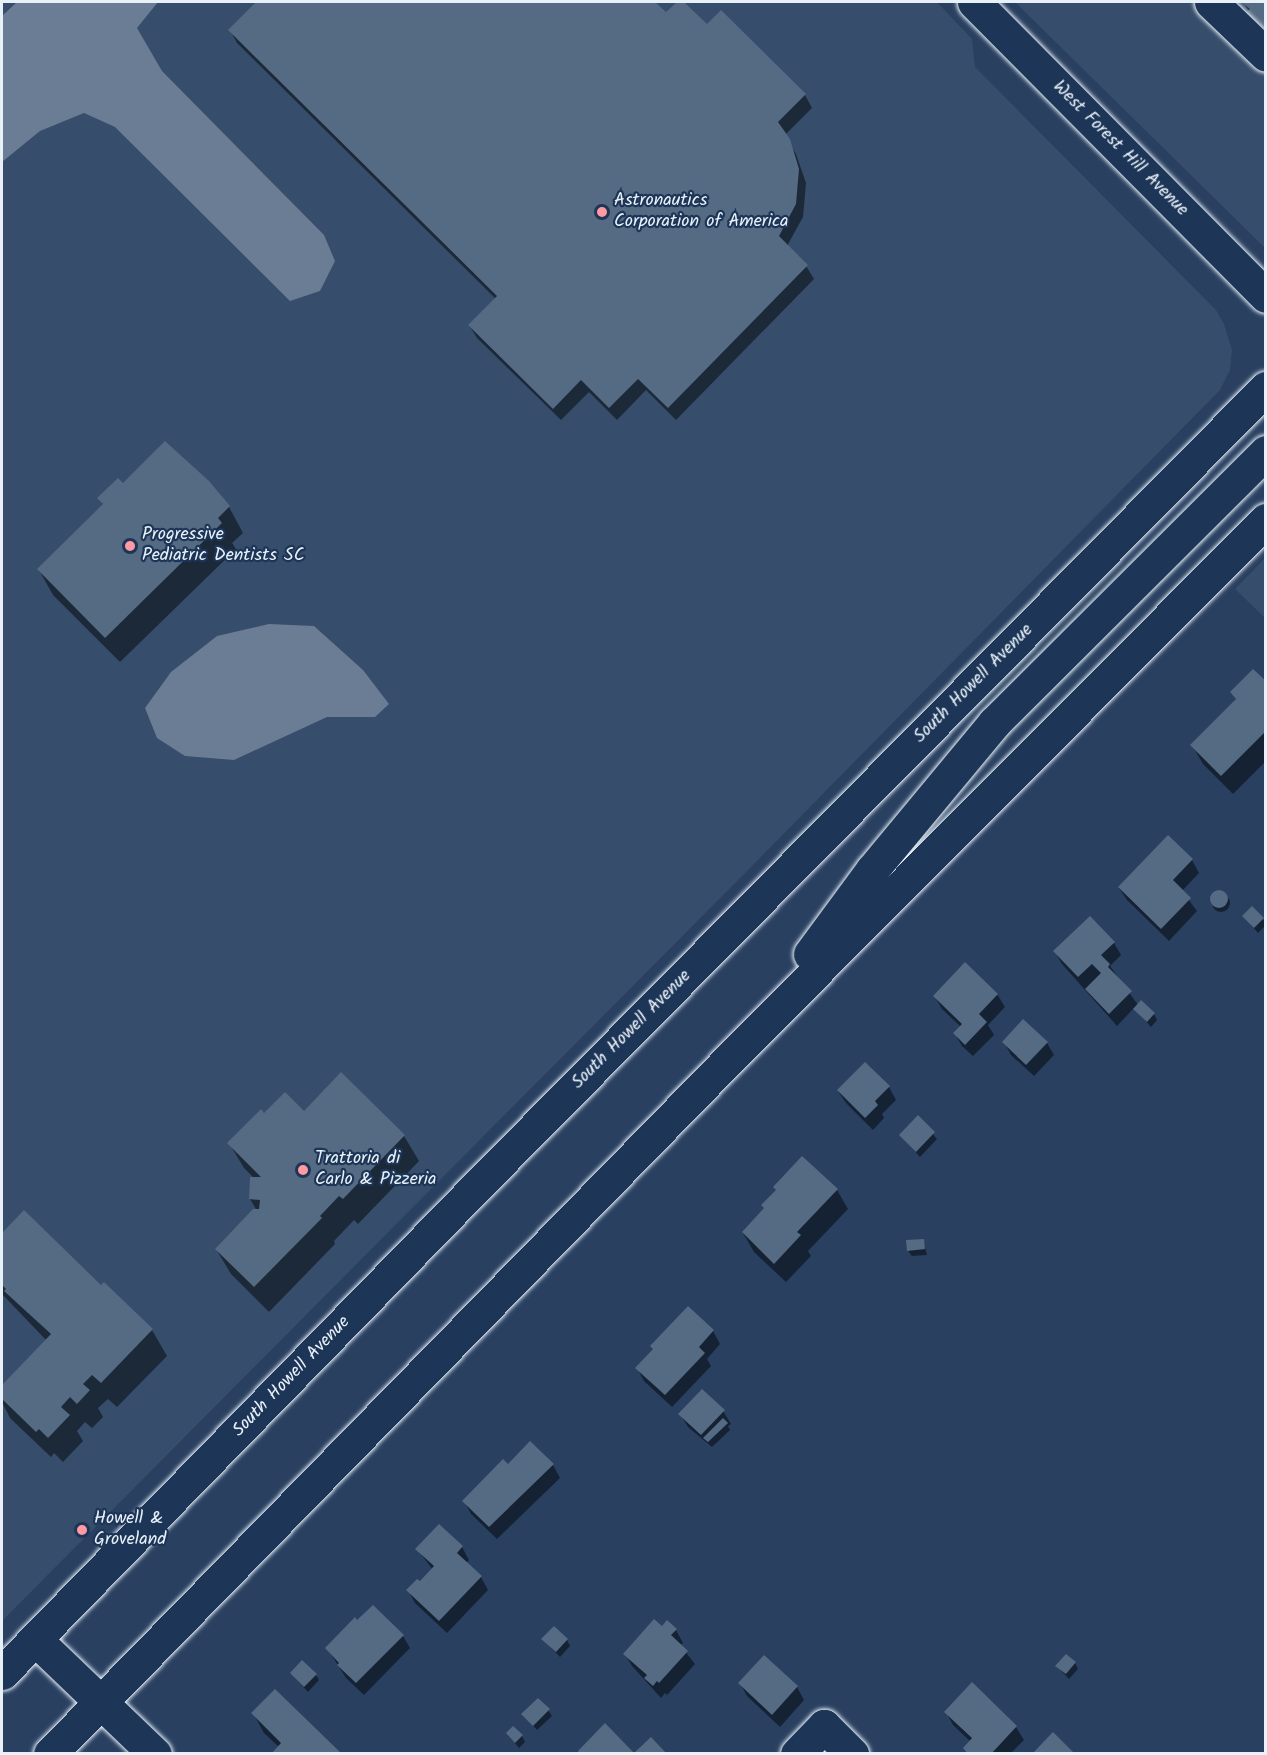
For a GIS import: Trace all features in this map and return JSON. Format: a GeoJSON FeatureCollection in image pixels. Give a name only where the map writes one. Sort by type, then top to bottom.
{"type":"FeatureCollection","features":[{"type":"Feature","properties":{"kind":"main road"},"geometry":{"type":"LineString","coordinates":[[1211,2],[1266,55]]}},
{"type":"Feature","properties":{"kind":"main road","name":"West Forest Hill Avenue"},"geometry":{"type":"LineString","coordinates":[[993,8],[1266,296]]}},
{"type":"Feature","properties":{"kind":"main road","name":"South Howell Avenue"},"geometry":{"type":"LineString","coordinates":[[2,1673],[478,1185],[1266,388]]}},
{"type":"Feature","properties":{"kind":"main road"},"geometry":{"type":"LineString","coordinates":[[739,1049],[872,870],[994,723],[1266,452]]}},
{"type":"Feature","properties":{"kind":"main road"},"geometry":{"type":"LineString","coordinates":[[50,1754],[739,1049],[1266,520]]}},
{"type":"Feature","properties":{"kind":"main road"},"geometry":{"type":"LineString","coordinates":[[35,1639],[155,1754]]}},
{"type":"Feature","properties":{"kind":"main road"},"geometry":{"type":"LineString","coordinates":[[797,1754],[824,1726],[852,1754]]}},
{"type":"Feature","properties":{"kind":"shaded area"},"geometry":{"type":"Polygon","coordinates":[[[2,2],[937,2],[972,39],[975,67],[1216,310],[1224,324],[1232,350],[1230,370],[1220,390],[751,867],[2,1621],[2,2]]]}},
{"type":"Feature","properties":{"kind":"shaded area"},"geometry":{"type":"Polygon","coordinates":[[[17,2],[158,2],[137,28],[162,71],[324,235],[335,261],[320,291],[290,301],[115,127],[84,113],[40,131],[2,162],[2,16],[17,2]]]}},
{"type":"Feature","properties":{"kind":"shaded area"},"geometry":{"type":"Polygon","coordinates":[[[1015,2],[1265,2],[1265,248],[1263,246],[1015,2]]]}},
{"type":"Feature","properties":{"kind":"shaded area"},"geometry":{"type":"Polygon","coordinates":[[[1265,558],[1265,618],[1235,589],[1265,558]]]}},
{"type":"Feature","properties":{"kind":"shaded area"},"geometry":{"type":"Polygon","coordinates":[[[269,624],[314,626],[363,670],[389,704],[375,717],[327,717],[234,760],[185,756],[157,738],[145,708],[171,672],[217,636],[269,624]]]}},
{"type":"Feature","properties":{"kind":"building","name":"Astronautics Corporation of America"},"geometry":{"type":"Polygon","coordinates":[[[256,2],[655,2],[666,12],[677,2],[684,2],[707,24],[721,10],[806,94],[778,122],[790,139],[799,169],[796,204],[779,236],[808,265],[668,408],[638,379],[609,408],[581,380],[553,409],[468,325],[497,296],[228,30],[256,2]]]}},
{"type":"Feature","properties":{"kind":"building"},"geometry":{"type":"Polygon","coordinates":[[[1242,2],[1266,2],[1266,31],[1246,12],[1250,9],[1242,2]]]}},
{"type":"Feature","properties":{"kind":"building","name":"Progressive Pediatric Dentists SC"},"geometry":{"type":"Polygon","coordinates":[[[165,441],[209,481],[230,506],[218,518],[222,523],[105,638],[37,569],[103,504],[97,498],[118,478],[123,483],[165,441]]]}},
{"type":"Feature","properties":{"kind":"building"},"geometry":{"type":"Polygon","coordinates":[[[1253,669],[1266,681],[1266,731],[1221,776],[1190,745],[1236,699],[1230,692],[1253,669]]]}},
{"type":"Feature","properties":{"kind":"building"},"geometry":{"type":"Polygon","coordinates":[[[1168,835],[1193,859],[1173,880],[1191,898],[1161,929],[1118,887],[1168,835]]]}},
{"type":"Feature","properties":{"kind":"building"},"geometry":{"type":"Polygon","coordinates":[[[1219,890],[1225,893],[1228,899],[1225,905],[1219,908],[1213,905],[1210,899],[1213,893],[1219,890]]]}},
{"type":"Feature","properties":{"kind":"building"},"geometry":{"type":"Polygon","coordinates":[[[1252,906],[1264,918],[1254,928],[1242,916],[1252,906]]]}},
{"type":"Feature","properties":{"kind":"building"},"geometry":{"type":"Polygon","coordinates":[[[1090,916],[1115,942],[1101,955],[1110,964],[1108,967],[1132,991],[1109,1014],[1085,989],[1101,973],[1092,964],[1078,977],[1053,951],[1090,916]]]}},
{"type":"Feature","properties":{"kind":"building"},"geometry":{"type":"Polygon","coordinates":[[[965,962],[998,994],[979,1014],[987,1022],[965,1045],[953,1033],[962,1024],[933,996],[965,962]]]}},
{"type":"Feature","properties":{"kind":"building"},"geometry":{"type":"Polygon","coordinates":[[[1141,1000],[1155,1013],[1147,1022],[1133,1009],[1141,1000]]]}},
{"type":"Feature","properties":{"kind":"building"},"geometry":{"type":"Polygon","coordinates":[[[1023,1019],[1048,1042],[1026,1065],[1002,1042],[1023,1019]]]}},
{"type":"Feature","properties":{"kind":"building"},"geometry":{"type":"Polygon","coordinates":[[[865,1062],[890,1086],[875,1101],[878,1105],[865,1118],[837,1090],[865,1062]]]}},
{"type":"Feature","properties":{"kind":"building"},"geometry":{"type":"Polygon","coordinates":[[[341,1072],[405,1135],[343,1199],[339,1196],[320,1216],[322,1218],[254,1287],[215,1249],[253,1209],[259,1209],[260,1200],[249,1199],[250,1177],[261,1177],[227,1143],[261,1109],[264,1113],[285,1092],[304,1111],[341,1072]]]}},
{"type":"Feature","properties":{"kind":"building"},"geometry":{"type":"Polygon","coordinates":[[[918,1115],[935,1132],[916,1152],[899,1135],[918,1115]]]}},
{"type":"Feature","properties":{"kind":"building"},"geometry":{"type":"Polygon","coordinates":[[[802,1156],[838,1189],[797,1232],[801,1235],[774,1264],[742,1232],[764,1208],[761,1205],[776,1190],[773,1187],[802,1156]]]}},
{"type":"Feature","properties":{"kind":"building"},"geometry":{"type":"Polygon","coordinates":[[[24,1210],[101,1285],[104,1282],[153,1329],[101,1383],[92,1375],[83,1384],[90,1390],[77,1404],[70,1397],[61,1407],[70,1415],[48,1438],[39,1429],[36,1432],[2,1399],[2,1385],[51,1334],[4,1291],[6,1289],[2,1285],[2,1233],[24,1210]]]}},
{"type":"Feature","properties":{"kind":"building"},"geometry":{"type":"Polygon","coordinates":[[[924,1239],[925,1249],[907,1251],[906,1240],[924,1239]]]}},
{"type":"Feature","properties":{"kind":"building"},"geometry":{"type":"Polygon","coordinates":[[[688,1306],[714,1330],[699,1347],[705,1353],[665,1395],[635,1368],[653,1349],[650,1346],[688,1306]]]}},
{"type":"Feature","properties":{"kind":"building"},"geometry":{"type":"Polygon","coordinates":[[[702,1389],[725,1410],[701,1435],[678,1414],[702,1389]]]}},
{"type":"Feature","properties":{"kind":"building"},"geometry":{"type":"Polygon","coordinates":[[[723,1418],[728,1423],[708,1442],[703,1438],[723,1418]]]}},
{"type":"Feature","properties":{"kind":"building"},"geometry":{"type":"Polygon","coordinates":[[[530,1441],[554,1464],[489,1527],[462,1501],[503,1459],[508,1464],[530,1441]]]}},
{"type":"Feature","properties":{"kind":"building"},"geometry":{"type":"Polygon","coordinates":[[[439,1524],[463,1546],[457,1553],[482,1576],[439,1621],[406,1590],[417,1579],[420,1581],[434,1566],[415,1549],[439,1524]]]}},
{"type":"Feature","properties":{"kind":"building"},"geometry":{"type":"Polygon","coordinates":[[[373,1605],[404,1635],[356,1683],[337,1665],[339,1663],[325,1648],[355,1617],[357,1620],[373,1605]]]}},
{"type":"Feature","properties":{"kind":"building"},"geometry":{"type":"Polygon","coordinates":[[[654,1619],[662,1626],[667,1620],[677,1629],[671,1635],[688,1651],[659,1683],[657,1681],[653,1686],[644,1678],[647,1675],[623,1654],[654,1619]]]}},
{"type":"Feature","properties":{"kind":"building"},"geometry":{"type":"Polygon","coordinates":[[[554,1626],[568,1639],[556,1652],[541,1639],[554,1626]]]}},
{"type":"Feature","properties":{"kind":"building"},"geometry":{"type":"Polygon","coordinates":[[[1066,1654],[1076,1662],[1066,1674],[1055,1666],[1066,1654]]]}},
{"type":"Feature","properties":{"kind":"building"},"geometry":{"type":"Polygon","coordinates":[[[764,1655],[798,1686],[772,1715],[738,1683],[764,1655]]]}},
{"type":"Feature","properties":{"kind":"building"},"geometry":{"type":"Polygon","coordinates":[[[302,1660],[317,1674],[304,1687],[290,1673],[302,1660]]]}},
{"type":"Feature","properties":{"kind":"building"},"geometry":{"type":"Polygon","coordinates":[[[972,1682],[1017,1726],[991,1754],[968,1754],[963,1748],[972,1738],[944,1712],[972,1682]]]}},
{"type":"Feature","properties":{"kind":"building"},"geometry":{"type":"Polygon","coordinates":[[[275,1689],[342,1754],[271,1754],[281,1743],[251,1713],[275,1689]]]}},
{"type":"Feature","properties":{"kind":"building"},"geometry":{"type":"Polygon","coordinates":[[[538,1698],[550,1709],[533,1726],[521,1714],[538,1698]]]}},
{"type":"Feature","properties":{"kind":"building"},"geometry":{"type":"Polygon","coordinates":[[[605,1723],[634,1753],[651,1737],[667,1754],[580,1754],[578,1751],[605,1723]]]}},
{"type":"Feature","properties":{"kind":"building"},"geometry":{"type":"Polygon","coordinates":[[[513,1726],[523,1735],[515,1743],[506,1733],[513,1726]]]}},
{"type":"Feature","properties":{"kind":"building"},"geometry":{"type":"Polygon","coordinates":[[[1053,1732],[1075,1754],[1032,1754],[1053,1732]]]}},
{"type":"Feature","properties":{"kind":"place","name":"Astronautics Corporation of America"},"geometry":{"type":"Point","coordinates":[602,212]}},
{"type":"Feature","properties":{"kind":"place","name":"Progressive Pediatric Dentists SC"},"geometry":{"type":"Point","coordinates":[130,546]}},
{"type":"Feature","properties":{"kind":"place","name":"Trattoria di Carlo & Pizzeria"},"geometry":{"type":"Point","coordinates":[303,1170]}},
{"type":"Feature","properties":{"kind":"place","name":"Howell & Groveland"},"geometry":{"type":"Point","coordinates":[82,1530]}}]}
